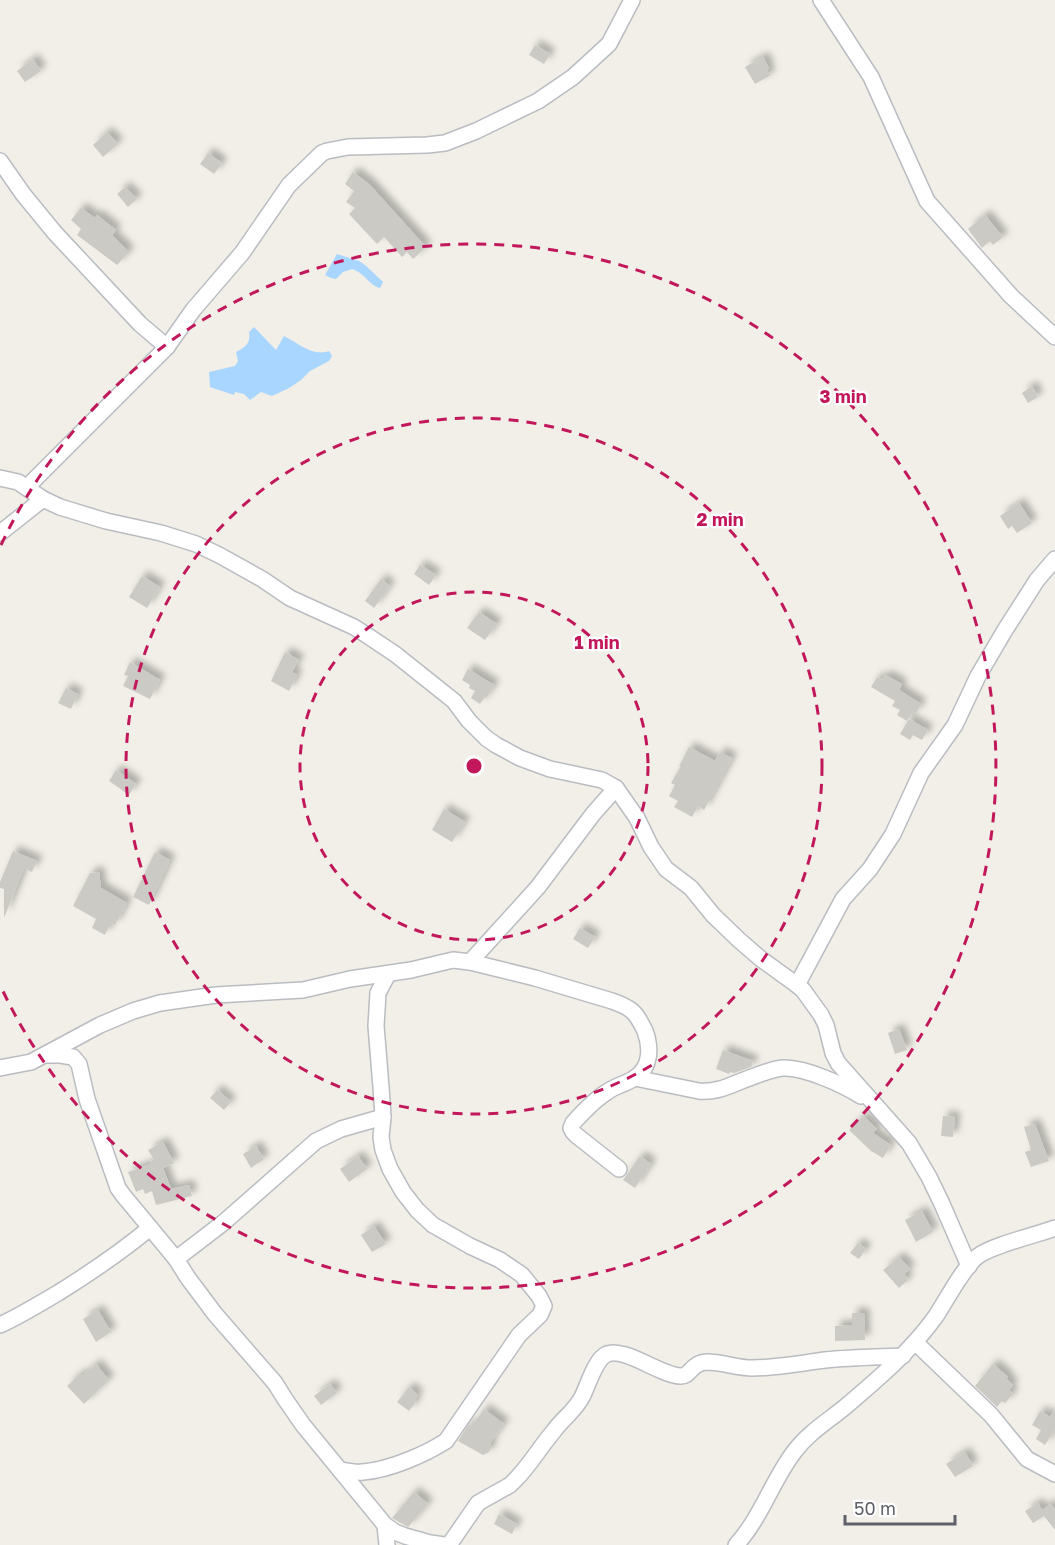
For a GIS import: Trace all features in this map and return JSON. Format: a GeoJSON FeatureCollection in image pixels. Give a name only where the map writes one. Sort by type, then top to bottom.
{"type":"FeatureCollection","features":[{"type":"Feature","properties":{"kind":"street"},"geometry":{"type":"LineString","coordinates":[[27,487],[167,347],[193,310],[242,253],[284,190],[322,153],[348,147],[445,143],[476,131],[538,101],[573,77],[609,44],[632,0]]}},
{"type":"Feature","properties":{"kind":"street"},"geometry":{"type":"LineString","coordinates":[[821,0],[871,78],[927,201],[1011,296],[1055,337]]}},
{"type":"Feature","properties":{"kind":"street"},"geometry":{"type":"LineString","coordinates":[[0,162],[55,232],[140,324],[167,347]]}},
{"type":"Feature","properties":{"kind":"street"},"geometry":{"type":"LineString","coordinates":[[0,478],[18,482],[43,499],[60,507],[106,521],[161,533],[196,544],[219,555],[290,598],[354,627],[386,648],[454,701],[477,729],[496,745],[520,758],[550,769],[602,780],[616,788],[637,818],[651,847],[666,868],[691,888],[713,915],[739,940],[797,985],[821,1015],[838,1062],[909,1143],[929,1177],[969,1266]]}},
{"type":"Feature","properties":{"kind":"street"},"geometry":{"type":"LineString","coordinates":[[0,533],[43,499]]}},
{"type":"Feature","properties":{"kind":"street"},"geometry":{"type":"LineString","coordinates":[[797,985],[843,899],[870,869],[893,834],[921,773],[955,725],[978,676],[1005,630],[1037,580],[1055,559]]}},
{"type":"Feature","properties":{"kind":"street"},"geometry":{"type":"LineString","coordinates":[[470,962],[538,887],[593,814],[616,788]]}},
{"type":"Feature","properties":{"kind":"street"},"geometry":{"type":"LineString","coordinates":[[0,1068],[31,1062],[100,1025],[160,1003],[216,995],[303,990],[453,960],[470,962],[536,978],[624,1005],[633,1011],[646,1034],[650,1047],[648,1062],[635,1078],[609,1090],[597,1099],[571,1128],[576,1135],[619,1169]]}},
{"type":"Feature","properties":{"kind":"street"},"geometry":{"type":"LineString","coordinates":[[340,1470],[360,1473],[374,1471],[410,1459],[446,1441],[519,1335],[540,1315],[544,1306],[522,1275],[500,1260],[434,1225],[417,1210],[390,1169],[381,1137],[382,1117],[376,1026],[378,993],[388,974]]}},
{"type":"Feature","properties":{"kind":"street"},"geometry":{"type":"LineString","coordinates":[[47,1055],[69,1056],[79,1064],[87,1099],[118,1188],[176,1259],[215,1314],[275,1383],[303,1425],[385,1525],[405,1536],[444,1545]]}},
{"type":"Feature","properties":{"kind":"street"},"geometry":{"type":"LineString","coordinates":[[635,1078],[710,1092],[771,1070],[784,1068],[828,1080],[874,1104]]}},
{"type":"Feature","properties":{"kind":"street"},"geometry":{"type":"LineString","coordinates":[[176,1259],[223,1223],[316,1141],[341,1129],[382,1117]]}},
{"type":"Feature","properties":{"kind":"street"},"geometry":{"type":"LineString","coordinates":[[0,1324],[73,1284],[119,1253],[150,1228]]}},
{"type":"Feature","properties":{"kind":"street"},"geometry":{"type":"LineString","coordinates":[[736,1545],[765,1504],[782,1470],[804,1440],[844,1408],[916,1343],[977,1257],[987,1251],[1055,1228]]}},
{"type":"Feature","properties":{"kind":"street"},"geometry":{"type":"LineString","coordinates":[[916,1343],[991,1416],[1027,1459],[1055,1474]]}},
{"type":"Feature","properties":{"kind":"street"},"geometry":{"type":"LineString","coordinates":[[449,1545],[478,1503],[510,1485],[555,1429],[577,1407],[597,1364],[608,1353],[625,1355],[673,1375],[682,1376],[696,1364],[710,1362],[752,1368],[829,1360],[903,1356]]}},
{"type":"Feature","properties":{"kind":"street"},"geometry":{"type":"LineString","coordinates":[[385,1525],[387,1545]]}},
{"type":"Feature","properties":{"kind":"water"},"geometry":{"type":"Polygon","coordinates":[[[337,254],[365,265],[383,282],[380,288],[352,269],[343,272],[336,279],[325,275],[337,254]]]}},
{"type":"Feature","properties":{"kind":"water"},"geometry":{"type":"Polygon","coordinates":[[[254,327],[276,350],[284,336],[311,351],[329,351],[332,356],[329,361],[310,371],[289,388],[272,396],[261,392],[250,400],[244,394],[235,392],[234,395],[210,387],[209,372],[235,366],[238,361],[236,352],[247,345],[249,332],[254,327]]]}},
{"type":"Feature","properties":{"kind":"building"},"geometry":{"type":"Polygon","coordinates":[[[535,45],[550,54],[544,64],[529,55],[535,45]]]}},
{"type":"Feature","properties":{"kind":"building"},"geometry":{"type":"Polygon","coordinates":[[[763,57],[769,68],[766,70],[771,75],[755,84],[745,67],[763,57]]]}},
{"type":"Feature","properties":{"kind":"building"},"geometry":{"type":"Polygon","coordinates":[[[33,59],[41,71],[25,82],[17,71],[33,59]]]}},
{"type":"Feature","properties":{"kind":"building"},"geometry":{"type":"Polygon","coordinates":[[[107,132],[118,144],[103,157],[93,145],[107,132]]]}},
{"type":"Feature","properties":{"kind":"building"},"geometry":{"type":"Polygon","coordinates":[[[208,153],[222,163],[214,174],[200,164],[208,153]]]}},
{"type":"Feature","properties":{"kind":"building"},"geometry":{"type":"Polygon","coordinates":[[[353,172],[369,184],[426,247],[413,259],[407,252],[402,257],[384,237],[377,244],[349,214],[355,208],[346,202],[354,191],[345,184],[353,172]]]}},
{"type":"Feature","properties":{"kind":"building"},"geometry":{"type":"Polygon","coordinates":[[[125,187],[137,199],[128,207],[117,194],[125,187]]]}},
{"type":"Feature","properties":{"kind":"building"},"geometry":{"type":"Polygon","coordinates":[[[81,208],[95,218],[97,215],[116,230],[112,235],[129,252],[117,265],[77,235],[81,229],[71,220],[81,208]]]}},
{"type":"Feature","properties":{"kind":"building"},"geometry":{"type":"Polygon","coordinates":[[[985,215],[1003,237],[993,245],[990,241],[982,248],[968,229],[985,215]]]}},
{"type":"Feature","properties":{"kind":"building"},"geometry":{"type":"Polygon","coordinates":[[[1032,386],[1038,397],[1028,403],[1022,393],[1032,386]]]}},
{"type":"Feature","properties":{"kind":"building"},"geometry":{"type":"Polygon","coordinates":[[[1019,503],[1032,523],[1017,533],[1012,526],[1008,529],[1000,516],[1019,503]]]}},
{"type":"Feature","properties":{"kind":"building"},"geometry":{"type":"Polygon","coordinates":[[[420,565],[436,575],[429,585],[414,574],[420,565]]]}},
{"type":"Feature","properties":{"kind":"building"},"geometry":{"type":"Polygon","coordinates":[[[142,576],[160,587],[147,608],[129,597],[142,576]]]}},
{"type":"Feature","properties":{"kind":"building"},"geometry":{"type":"Polygon","coordinates":[[[381,579],[390,586],[374,608],[365,601],[381,579]]]}},
{"type":"Feature","properties":{"kind":"building"},"geometry":{"type":"Polygon","coordinates":[[[479,612],[497,624],[485,640],[467,628],[479,612]]]}},
{"type":"Feature","properties":{"kind":"building"},"geometry":{"type":"Polygon","coordinates":[[[285,652],[299,660],[292,672],[297,675],[289,691],[271,681],[285,652]]]}},
{"type":"Feature","properties":{"kind":"building"},"geometry":{"type":"Polygon","coordinates":[[[130,662],[160,680],[150,699],[123,686],[128,676],[124,675],[130,662]]]}},
{"type":"Feature","properties":{"kind":"building"},"geometry":{"type":"Polygon","coordinates":[[[468,669],[494,685],[480,704],[471,698],[475,691],[462,680],[468,669]]]}},
{"type":"Feature","properties":{"kind":"building"},"geometry":{"type":"Polygon","coordinates":[[[885,675],[902,684],[899,690],[921,704],[916,713],[913,711],[907,721],[897,715],[900,710],[892,706],[895,701],[871,687],[877,677],[882,680],[885,675]]]}},
{"type":"Feature","properties":{"kind":"building"},"geometry":{"type":"Polygon","coordinates":[[[66,688],[78,694],[71,709],[58,703],[66,688]]]}},
{"type":"Feature","properties":{"kind":"building"},"geometry":{"type":"Polygon","coordinates":[[[909,719],[928,730],[922,740],[913,735],[910,740],[900,734],[909,719]]]}},
{"type":"Feature","properties":{"kind":"building"},"geometry":{"type":"Polygon","coordinates":[[[689,747],[715,761],[720,752],[732,758],[704,810],[698,806],[692,817],[674,807],[678,801],[669,796],[675,785],[671,783],[689,747]]]}},
{"type":"Feature","properties":{"kind":"building"},"geometry":{"type":"Polygon","coordinates":[[[116,770],[136,784],[129,795],[109,781],[116,770]]]}},
{"type":"Feature","properties":{"kind":"building"},"geometry":{"type":"Polygon","coordinates":[[[444,809],[465,822],[452,842],[432,830],[444,809]]]}},
{"type":"Feature","properties":{"kind":"building"},"geometry":{"type":"Polygon","coordinates":[[[13,851],[37,861],[32,872],[24,868],[4,918],[4,889],[0,888],[0,882],[13,851]]]}},
{"type":"Feature","properties":{"kind":"building"},"geometry":{"type":"Polygon","coordinates":[[[155,852],[170,860],[149,905],[133,897],[155,852]]]}},
{"type":"Feature","properties":{"kind":"building"},"geometry":{"type":"Polygon","coordinates":[[[99,872],[101,888],[127,903],[115,925],[111,923],[105,935],[92,928],[96,919],[73,906],[90,873],[99,872]]]}},
{"type":"Feature","properties":{"kind":"building"},"geometry":{"type":"Polygon","coordinates":[[[580,928],[595,937],[588,948],[573,939],[580,928]]]}},
{"type":"Feature","properties":{"kind":"building"},"geometry":{"type":"Polygon","coordinates":[[[899,1029],[907,1050],[895,1054],[888,1033],[899,1029]]]}},
{"type":"Feature","properties":{"kind":"building"},"geometry":{"type":"Polygon","coordinates":[[[723,1050],[753,1061],[751,1067],[729,1074],[716,1069],[723,1050]]]}},
{"type":"Feature","properties":{"kind":"building"},"geometry":{"type":"Polygon","coordinates":[[[217,1090],[231,1102],[224,1110],[210,1098],[217,1090]]]}},
{"type":"Feature","properties":{"kind":"building"},"geometry":{"type":"Polygon","coordinates":[[[863,1116],[877,1129],[873,1133],[891,1145],[883,1158],[871,1151],[849,1130],[863,1116]]]}},
{"type":"Feature","properties":{"kind":"building"},"geometry":{"type":"Polygon","coordinates":[[[943,1116],[955,1117],[953,1137],[941,1136],[943,1116]]]}},
{"type":"Feature","properties":{"kind":"building"},"geometry":{"type":"Polygon","coordinates":[[[1035,1124],[1049,1161],[1031,1167],[1025,1152],[1031,1150],[1024,1127],[1035,1124]]]}},
{"type":"Feature","properties":{"kind":"building"},"geometry":{"type":"Polygon","coordinates":[[[163,1142],[174,1163],[163,1168],[171,1189],[189,1185],[192,1196],[156,1205],[152,1191],[145,1194],[143,1189],[136,1192],[128,1172],[151,1164],[150,1161],[154,1160],[148,1150],[163,1142]]]}},
{"type":"Feature","properties":{"kind":"building"},"geometry":{"type":"Polygon","coordinates":[[[256,1146],[264,1159],[251,1168],[243,1154],[256,1146]]]}},
{"type":"Feature","properties":{"kind":"building"},"geometry":{"type":"Polygon","coordinates":[[[358,1156],[367,1169],[349,1182],[340,1169],[358,1156]]]}},
{"type":"Feature","properties":{"kind":"building"},"geometry":{"type":"Polygon","coordinates":[[[640,1156],[651,1164],[635,1188],[623,1180],[640,1156]]]}},
{"type":"Feature","properties":{"kind":"building"},"geometry":{"type":"Polygon","coordinates":[[[922,1211],[933,1232],[916,1242],[905,1220],[922,1211]]]}},
{"type":"Feature","properties":{"kind":"building"},"geometry":{"type":"Polygon","coordinates":[[[374,1226],[386,1244],[372,1252],[361,1235],[374,1226]]]}},
{"type":"Feature","properties":{"kind":"building"},"geometry":{"type":"Polygon","coordinates":[[[858,1243],[866,1249],[859,1259],[850,1253],[858,1243]]]}},
{"type":"Feature","properties":{"kind":"building"},"geometry":{"type":"Polygon","coordinates":[[[899,1257],[910,1269],[904,1274],[908,1280],[899,1288],[883,1270],[899,1257]]]}},
{"type":"Feature","properties":{"kind":"building"},"geometry":{"type":"Polygon","coordinates":[[[98,1310],[111,1332],[96,1342],[83,1319],[98,1310]]]}},
{"type":"Feature","properties":{"kind":"building"},"geometry":{"type":"Polygon","coordinates":[[[852,1313],[864,1313],[865,1340],[835,1341],[835,1326],[852,1325],[852,1313]]]}},
{"type":"Feature","properties":{"kind":"building"},"geometry":{"type":"Polygon","coordinates":[[[96,1364],[109,1380],[84,1404],[67,1386],[96,1364]]]}},
{"type":"Feature","properties":{"kind":"building"},"geometry":{"type":"Polygon","coordinates":[[[993,1364],[1008,1377],[1006,1378],[1013,1385],[1009,1390],[1013,1394],[1005,1403],[1002,1401],[997,1407],[975,1386],[993,1364]]]}},
{"type":"Feature","properties":{"kind":"building"},"geometry":{"type":"Polygon","coordinates":[[[330,1384],[337,1393],[321,1405],[314,1396],[330,1384]]]}},
{"type":"Feature","properties":{"kind":"building"},"geometry":{"type":"Polygon","coordinates":[[[409,1387],[418,1395],[409,1411],[397,1402],[409,1387]]]}},
{"type":"Feature","properties":{"kind":"building"},"geometry":{"type":"Polygon","coordinates":[[[484,1409],[504,1424],[490,1443],[489,1452],[483,1455],[458,1441],[469,1424],[472,1426],[484,1409]]]}},
{"type":"Feature","properties":{"kind":"building"},"geometry":{"type":"Polygon","coordinates":[[[1055,1409],[1055,1429],[1045,1445],[1036,1439],[1041,1430],[1032,1425],[1040,1411],[1050,1417],[1055,1409]]]}},
{"type":"Feature","properties":{"kind":"building"},"geometry":{"type":"Polygon","coordinates":[[[965,1452],[973,1466],[955,1477],[946,1464],[965,1452]]]}},
{"type":"Feature","properties":{"kind":"building"},"geometry":{"type":"Polygon","coordinates":[[[414,1492],[428,1504],[408,1527],[392,1518],[414,1492]]]}},
{"type":"Feature","properties":{"kind":"building"},"geometry":{"type":"Polygon","coordinates":[[[1038,1503],[1042,1510],[1051,1504],[1055,1510],[1055,1530],[1044,1516],[1033,1523],[1025,1511],[1038,1503]]]}},
{"type":"Feature","properties":{"kind":"building"},"geometry":{"type":"Polygon","coordinates":[[[499,1514],[517,1524],[512,1534],[494,1524],[499,1514]]]}}]}
